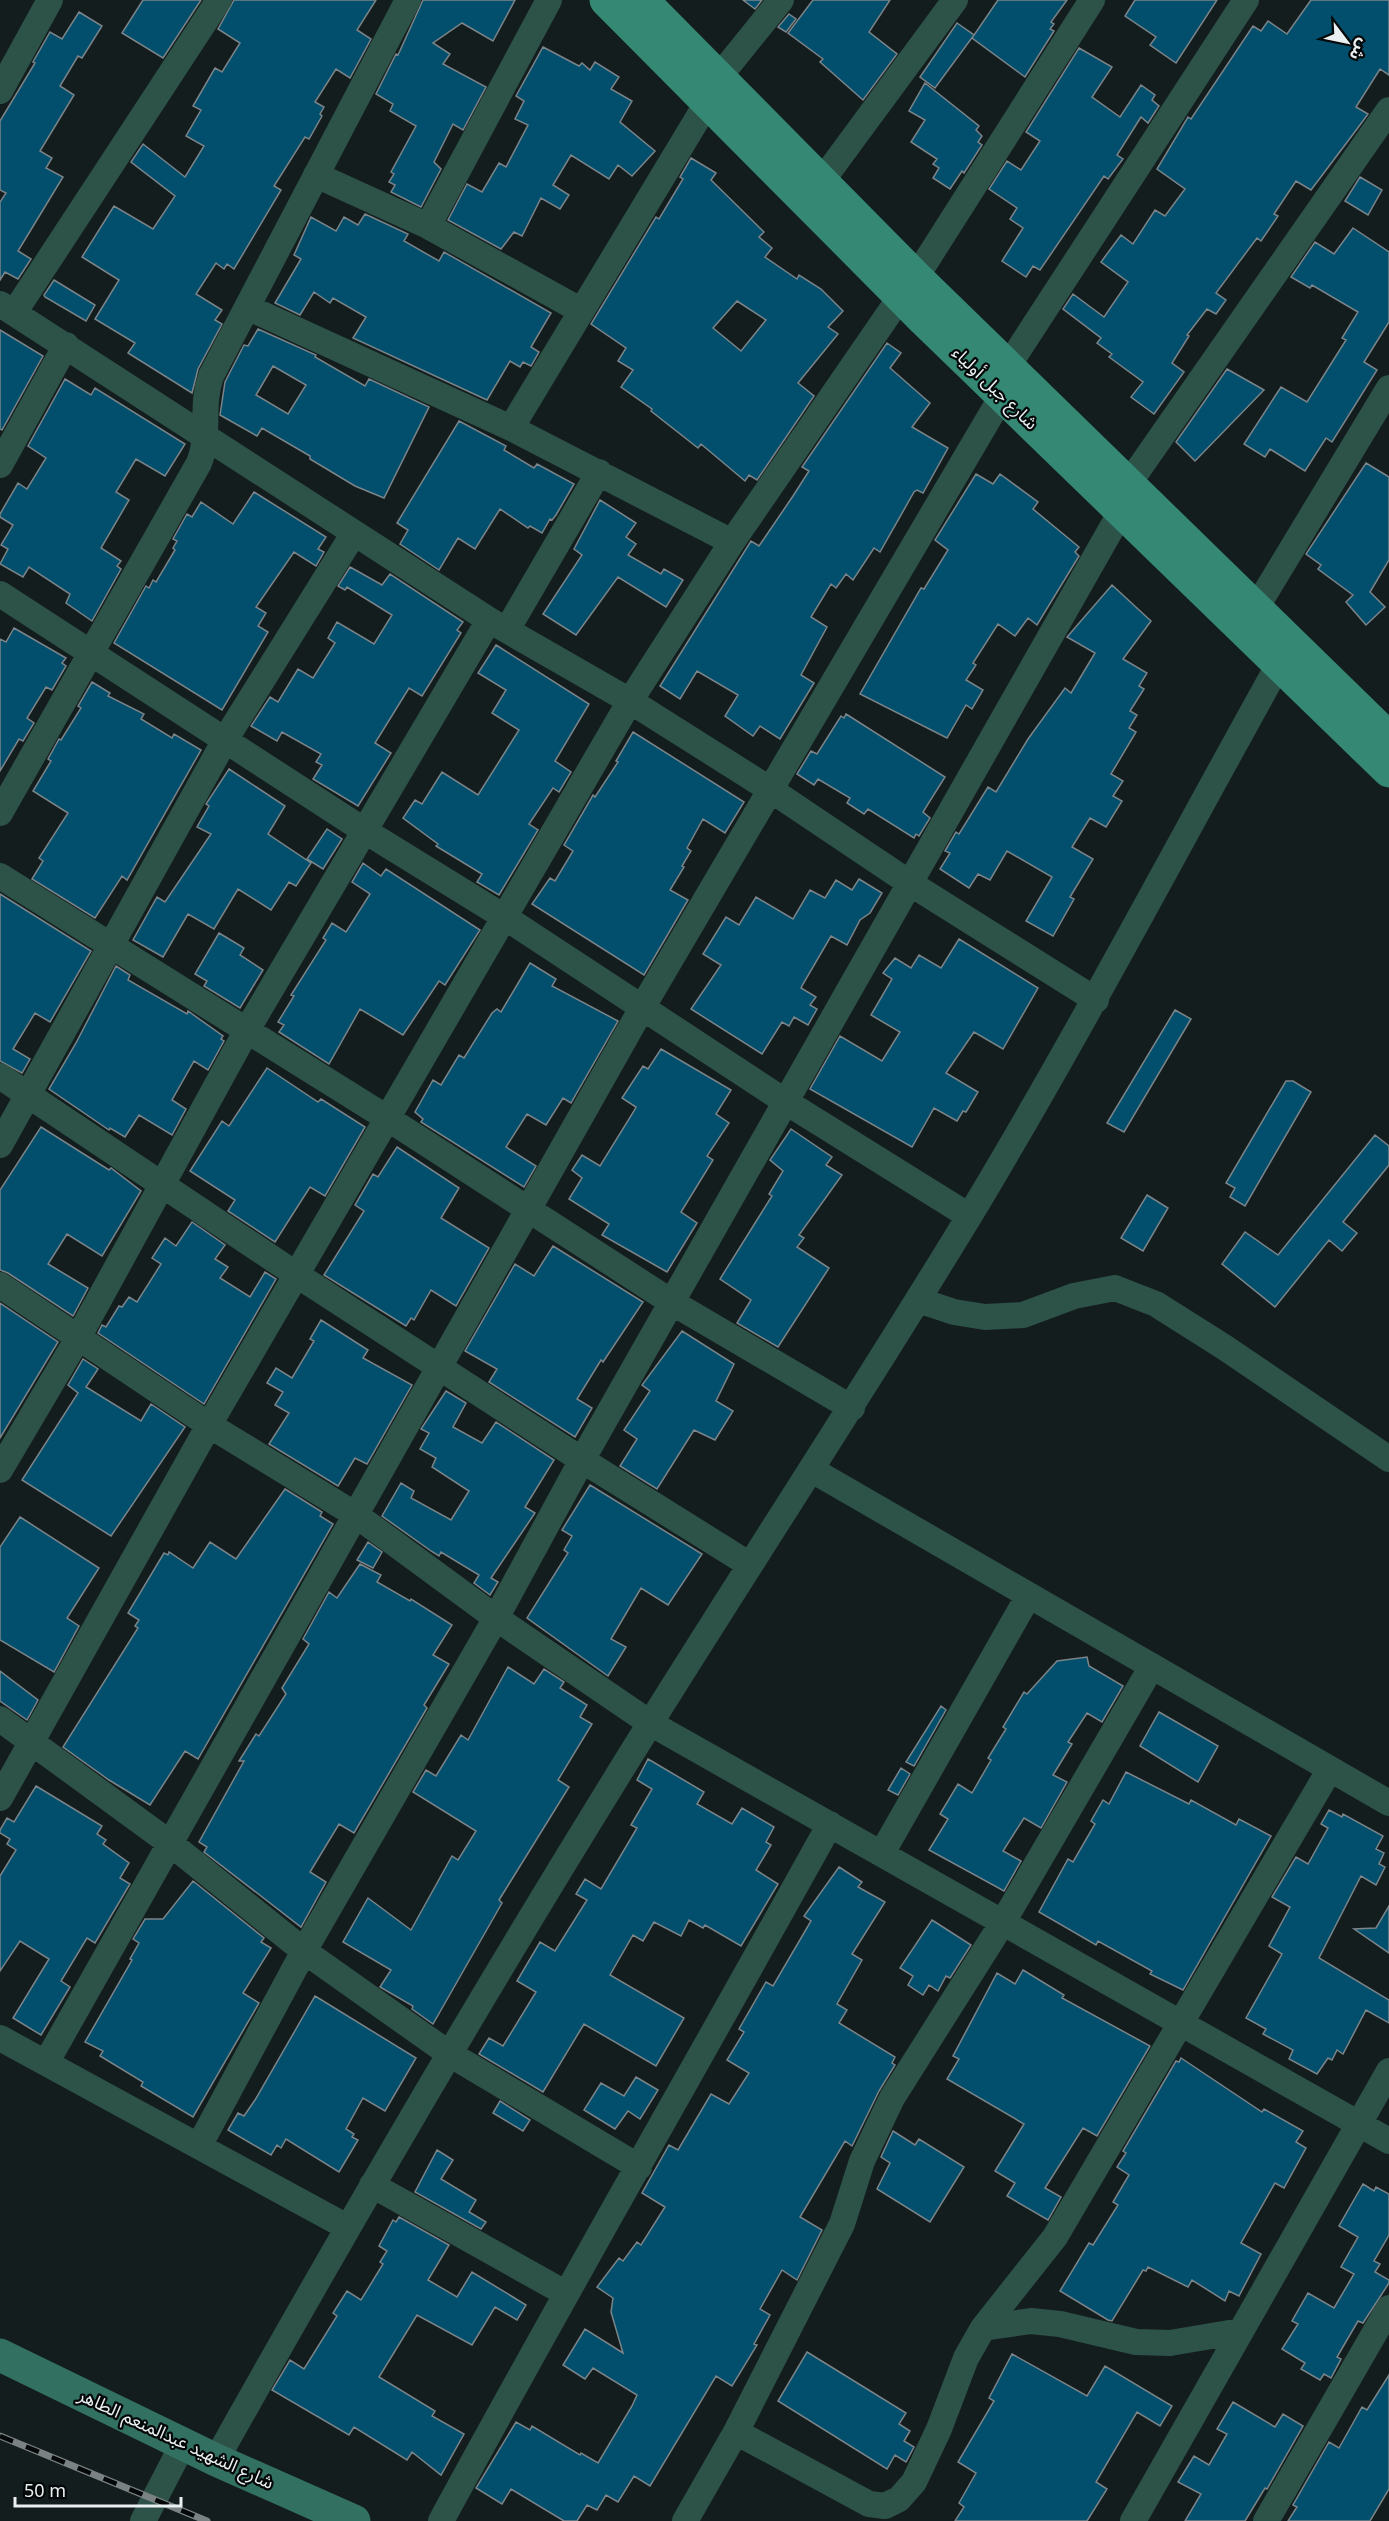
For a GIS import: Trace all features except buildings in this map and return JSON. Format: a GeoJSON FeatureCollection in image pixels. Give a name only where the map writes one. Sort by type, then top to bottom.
{"type":"FeatureCollection","features":[{"type":"Feature","properties":{"kind":"main road","name":"شارع جبل أولياء"},"geometry":{"type":"LineString","coordinates":[[606,0],[820,182],[908,286]]}},
{"type":"Feature","properties":{"kind":"main road","name":"شارع جبل أولياء"},"geometry":{"type":"LineString","coordinates":[[642,0],[712,90],[908,286],[1285,653],[1389,771]]}},
{"type":"Feature","properties":{"kind":"main road","name":"شارع جبل أولياء"},"geometry":{"type":"LineString","coordinates":[[1126,497],[1256,608],[1285,653],[1389,738]]}},
{"type":"Feature","properties":{"kind":"street"},"geometry":{"type":"LineString","coordinates":[[0,90],[50,0]]}},
{"type":"Feature","properties":{"kind":"street"},"geometry":{"type":"LineString","coordinates":[[219,0],[7,308],[498,625],[630,701],[771,790],[908,882],[1096,1000]]}},
{"type":"Feature","properties":{"kind":"street"},"geometry":{"type":"LineString","coordinates":[[0,813],[200,463],[207,436],[203,408],[206,391],[408,0]]}},
{"type":"Feature","properties":{"kind":"street"},"geometry":{"type":"LineString","coordinates":[[428,226],[549,0]]}},
{"type":"Feature","properties":{"kind":"street"},"geometry":{"type":"LineString","coordinates":[[511,428],[712,90],[781,0]]}},
{"type":"Feature","properties":{"kind":"street"},"geometry":{"type":"LineString","coordinates":[[820,182],[955,0]]}},
{"type":"Feature","properties":{"kind":"street"},"geometry":{"type":"LineString","coordinates":[[0,1798],[209,1425],[506,918],[630,701],[732,542],[908,286],[1092,0]]}},
{"type":"Feature","properties":{"kind":"street"},"geometry":{"type":"LineString","coordinates":[[46,2063],[527,1208],[771,790],[1005,381],[1246,0]]}},
{"type":"Feature","properties":{"kind":"street"},"geometry":{"type":"LineString","coordinates":[[199,2146],[304,1951],[496,1618],[582,1460],[1126,497],[1389,110]]}},
{"type":"Feature","properties":{"kind":"street"},"geometry":{"type":"LineString","coordinates":[[316,175],[428,226],[580,310]]}},
{"type":"Feature","properties":{"kind":"street"},"geometry":{"type":"LineString","coordinates":[[249,308],[511,428],[732,542]]}},
{"type":"Feature","properties":{"kind":"street"},"geometry":{"type":"LineString","coordinates":[[0,465],[66,345]]}},
{"type":"Feature","properties":{"kind":"street"},"geometry":{"type":"LineString","coordinates":[[1256,608],[1389,388]]}},
{"type":"Feature","properties":{"kind":"street"},"geometry":{"type":"LineString","coordinates":[[0,1470],[78,1338],[247,1030],[365,831],[599,472]]}},
{"type":"Feature","properties":{"kind":"street"},"geometry":{"type":"LineString","coordinates":[[0,1145],[30,1095],[225,740],[354,533]]}},
{"type":"Feature","properties":{"kind":"street"},"geometry":{"type":"LineString","coordinates":[[0,594],[93,652],[365,831],[506,918],[786,1102],[969,1216]]}},
{"type":"Feature","properties":{"kind":"street"},"geometry":{"type":"LineString","coordinates":[[216,2460],[347,2226],[448,2053],[650,1723],[852,1408],[969,1216],[1096,1000],[1285,653]]}},
{"type":"Feature","properties":{"kind":"street"},"geometry":{"type":"LineString","coordinates":[[0,876],[387,1118],[672,1303],[852,1408]]}},
{"type":"Feature","properties":{"kind":"street"},"geometry":{"type":"LineString","coordinates":[[0,1076],[297,1275],[582,1460],[750,1565]]}},
{"type":"Feature","properties":{"kind":"street"},"geometry":{"type":"LineString","coordinates":[[0,1285],[209,1425],[356,1515],[496,1618],[650,1723],[1389,2141]]}},
{"type":"Feature","properties":{"kind":"street"},"geometry":{"type":"LineString","coordinates":[[918,1300],[954,1312],[985,1317],[1023,1315],[1074,1296],[1115,1288],[1166,1310],[1389,1459]]}},
{"type":"Feature","properties":{"kind":"street"},"geometry":{"type":"LineString","coordinates":[[812,1470],[1389,1803]]}},
{"type":"Feature","properties":{"kind":"street"},"geometry":{"type":"LineString","coordinates":[[882,1853],[1029,1595]]}},
{"type":"Feature","properties":{"kind":"street"},"geometry":{"type":"LineString","coordinates":[[685,2521],[736,2432],[842,2224],[862,2161],[892,2098],[1003,1922],[1152,1666]]}},
{"type":"Feature","properties":{"kind":"street"},"geometry":{"type":"LineString","coordinates":[[0,1719],[171,1844],[304,1951],[448,2053],[639,2167]]}},
{"type":"Feature","properties":{"kind":"street"},"geometry":{"type":"LineString","coordinates":[[736,2432],[869,2504],[885,2506],[899,2499],[914,2481],[939,2429],[966,2358],[982,2328],[1055,2237],[1330,1768]]}},
{"type":"Feature","properties":{"kind":"street"},"geometry":{"type":"LineString","coordinates":[[441,2521],[564,2293],[639,2167],[830,1824]]}},
{"type":"Feature","properties":{"kind":"street"},"geometry":{"type":"LineString","coordinates":[[0,2038],[347,2226]]}},
{"type":"Feature","properties":{"kind":"street"},"geometry":{"type":"LineString","coordinates":[[1133,2521],[1389,2071]]}},
{"type":"Feature","properties":{"kind":"street"},"geometry":{"type":"LineString","coordinates":[[372,2185],[564,2293]]}},
{"type":"Feature","properties":{"kind":"street"},"geometry":{"type":"LineString","coordinates":[[1266,2521],[1389,2308]]}},
{"type":"Feature","properties":{"kind":"street"},"geometry":{"type":"LineString","coordinates":[[982,2328],[1041,2322],[1060,2324],[1136,2342],[1159,2343],[1240,2331]]}},
{"type":"Feature","properties":{"kind":"street","name":"شارع الشهيد عبدالمنعم الطاهر"},"geometry":{"type":"LineString","coordinates":[[0,2355],[216,2460],[354,2521]]}},
{"type":"Feature","properties":{"kind":"street"},"geometry":{"type":"LineString","coordinates":[[143,2521],[183,2444]]}},
{"type":"Feature","properties":{"kind":"railway"},"geometry":{"type":"LineString","coordinates":[[0,2436],[207,2521]]}}]}
